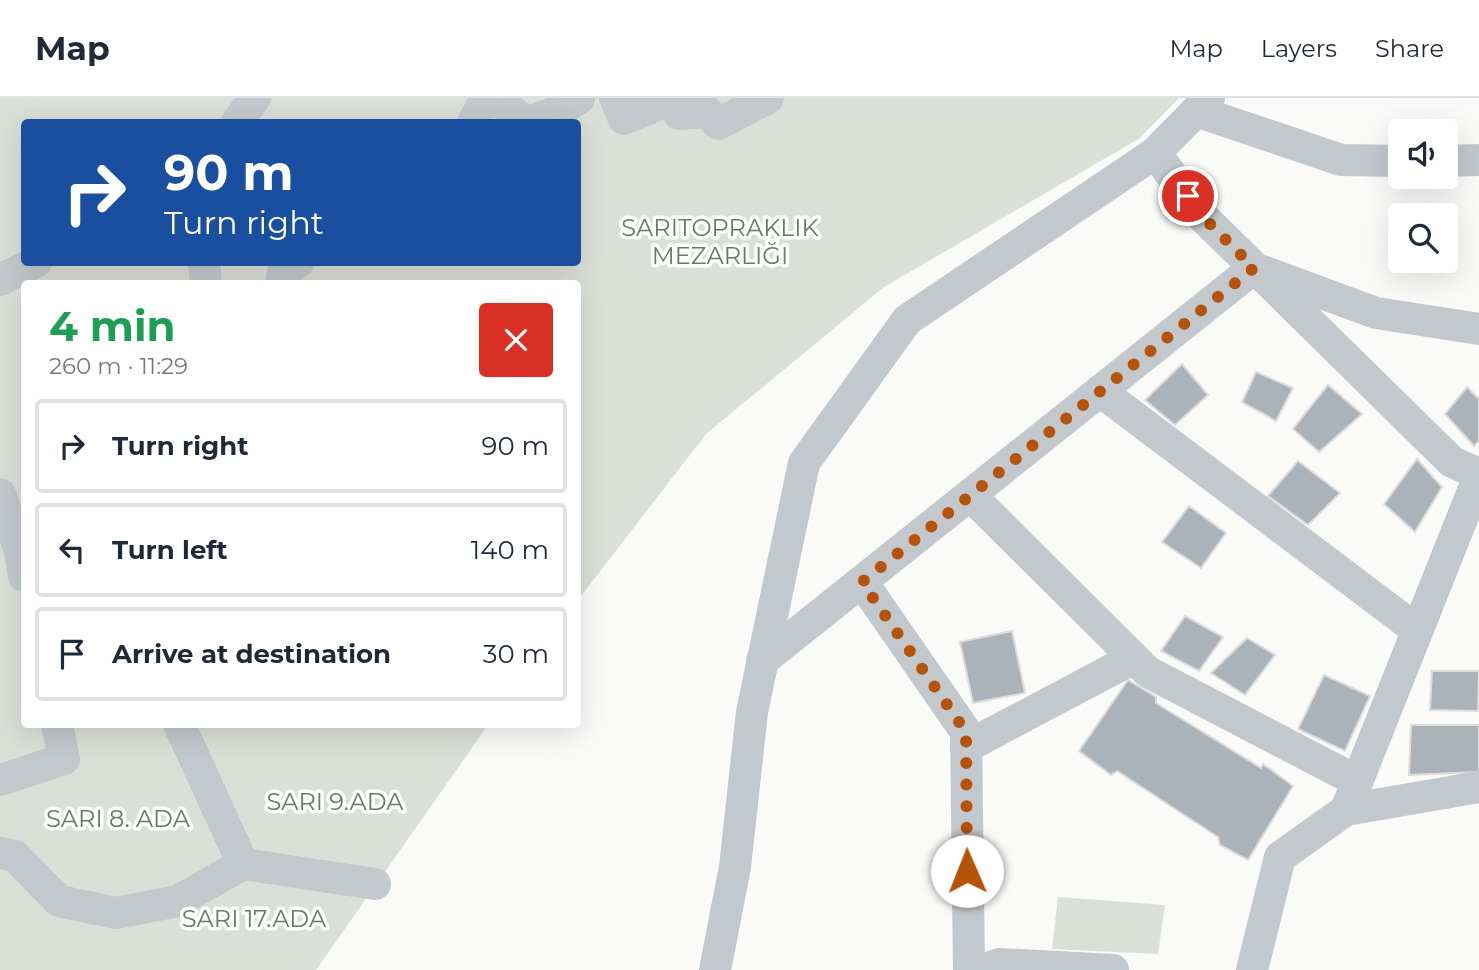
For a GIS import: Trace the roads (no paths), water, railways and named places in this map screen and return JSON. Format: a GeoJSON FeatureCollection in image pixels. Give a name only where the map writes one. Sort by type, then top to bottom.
{"type":"FeatureCollection","features":[{"type":"Feature","properties":{"kind":"street"},"geometry":{"type":"LineString","coordinates":[[239,119],[255,98]]}},
{"type":"Feature","properties":{"kind":"street"},"geometry":{"type":"LineString","coordinates":[[475,119],[486,98]]}},
{"type":"Feature","properties":{"kind":"street"},"geometry":{"type":"LineString","coordinates":[[495,98],[524,119]]}},
{"type":"Feature","properties":{"kind":"street"},"geometry":{"type":"LineString","coordinates":[[536,119],[563,109],[579,98]]}},
{"type":"Feature","properties":{"kind":"street"},"geometry":{"type":"LineString","coordinates":[[615,98],[624,119],[674,98],[679,114],[707,112],[718,124],[768,98]]}},
{"type":"Feature","properties":{"kind":"street"},"geometry":{"type":"LineString","coordinates":[[715,970],[735,867],[752,712],[804,464],[906,320],[1155,153],[1202,105],[1341,160],[1388,160]]}},
{"type":"Feature","properties":{"kind":"street"},"geometry":{"type":"LineString","coordinates":[[1155,153],[1204,218],[1254,268],[1452,462],[1479,475],[1352,795],[1280,858],[1252,970]]}},
{"type":"Feature","properties":{"kind":"street"},"geometry":{"type":"LineString","coordinates":[[1458,161],[1479,160]]}},
{"type":"Feature","properties":{"kind":"street"},"geometry":{"type":"LineString","coordinates":[[0,280],[28,266]]}},
{"type":"Feature","properties":{"kind":"street"},"geometry":{"type":"LineString","coordinates":[[282,280],[283,272],[292,266]]}},
{"type":"Feature","properties":{"kind":"street"},"geometry":{"type":"LineString","coordinates":[[1254,268],[1376,313],[1479,329]]}},
{"type":"Feature","properties":{"kind":"street"},"geometry":{"type":"LineString","coordinates":[[762,661],[1254,268]]}},
{"type":"Feature","properties":{"kind":"street"},"geometry":{"type":"LineString","coordinates":[[1100,391],[1418,630]]}},
{"type":"Feature","properties":{"kind":"street"},"geometry":{"type":"LineString","coordinates":[[0,494],[21,559]]}},
{"type":"Feature","properties":{"kind":"street"},"geometry":{"type":"LineString","coordinates":[[970,495],[1148,672],[1352,795],[1479,787]]}},
{"type":"Feature","properties":{"kind":"street"},"geometry":{"type":"LineString","coordinates":[[862,582],[966,732],[969,970]]}},
{"type":"Feature","properties":{"kind":"street"},"geometry":{"type":"LineString","coordinates":[[966,747],[1134,658]]}},
{"type":"Feature","properties":{"kind":"street"},"geometry":{"type":"LineString","coordinates":[[0,780],[64,759],[58,728]]}},
{"type":"Feature","properties":{"kind":"street"},"geometry":{"type":"LineString","coordinates":[[181,728],[243,864]]}},
{"type":"Feature","properties":{"kind":"street"},"geometry":{"type":"LineString","coordinates":[[0,853],[15,856],[59,901],[116,914],[178,901],[243,864],[375,884]]}},
{"type":"Feature","properties":{"kind":"street"},"geometry":{"type":"LineString","coordinates":[[982,970],[999,964],[1114,970]]}},
{"type":"Feature","properties":{"kind":"park label","name":"SARITOPRAKLIK MEZARLIĞI"},"geometry":{"type":"Point","coordinates":[720,241]}},
{"type":"Feature","properties":{"kind":"park label","name":"SARI 9.ADA"},"geometry":{"type":"Point","coordinates":[335,801]}},
{"type":"Feature","properties":{"kind":"park label","name":"SARI 8. ADA"},"geometry":{"type":"Point","coordinates":[118,818]}},
{"type":"Feature","properties":{"kind":"park label","name":"SARI 17.ADA"},"geometry":{"type":"Point","coordinates":[254,918]}}]}
